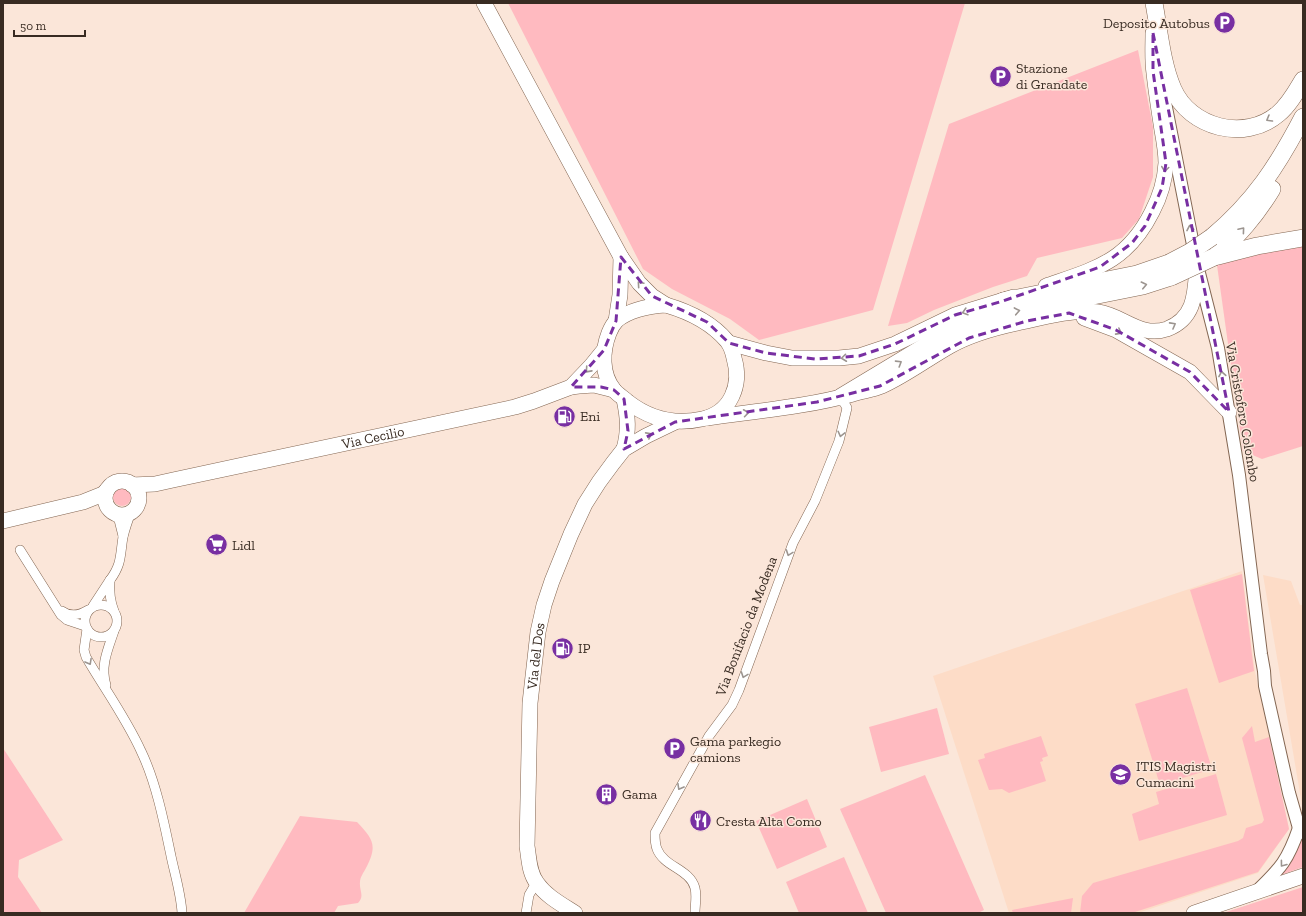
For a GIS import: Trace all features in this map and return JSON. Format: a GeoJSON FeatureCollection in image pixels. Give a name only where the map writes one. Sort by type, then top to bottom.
{"type":"FeatureCollection","features":[{"type":"Feature","properties":{"kind":"highway"},"geometry":{"type":"LineString","coordinates":[[1154,3],[1163,57],[1173,89],[1188,110],[1207,123],[1235,129],[1259,125],[1278,114],[1294,95],[1303,80]]}},
{"type":"Feature","properties":{"kind":"highway"},"geometry":{"type":"LineString","coordinates":[[1246,205],[1303,94]]}},
{"type":"Feature","properties":{"kind":"highway"},"geometry":{"type":"LineString","coordinates":[[841,397],[948,333],[972,323],[1007,312],[1143,286],[1170,270],[1190,252],[1227,225],[1246,205],[1279,161],[1303,117]]}},
{"type":"Feature","properties":{"kind":"highway"},"geometry":{"type":"LineString","coordinates":[[1214,257],[1240,233],[1256,212],[1303,139]]}},
{"type":"Feature","properties":{"kind":"highway"},"geometry":{"type":"LineString","coordinates":[[1003,302],[1137,274],[1170,270],[1257,246],[1303,238]]}},
{"type":"Feature","properties":{"kind":"main road"},"geometry":{"type":"LineString","coordinates":[[484,3],[621,257],[639,283],[652,296],[666,305]]}},
{"type":"Feature","properties":{"kind":"main road"},"geometry":{"type":"LineString","coordinates":[[729,343],[792,358],[839,358],[859,356],[895,344],[955,315],[1003,302],[1083,274],[1100,267],[1117,256],[1132,243],[1145,226],[1155,207],[1162,188],[1166,163],[1154,71],[1153,33]]}},
{"type":"Feature","properties":{"kind":"main road"},"geometry":{"type":"LineString","coordinates":[[616,321],[620,295],[621,257]]}},
{"type":"Feature","properties":{"kind":"main road"},"geometry":{"type":"LineString","coordinates":[[707,418],[811,403],[841,397],[880,386],[904,374],[951,346],[989,330],[1027,321],[1069,314],[1098,312],[1120,319],[1139,329],[1147,331],[1157,331],[1168,328],[1182,319],[1192,307],[1195,293],[1197,266]]}},
{"type":"Feature","properties":{"kind":"main road","name":"Via Cecilio"},"geometry":{"type":"LineString","coordinates":[[571,387],[604,350],[609,334],[616,321],[639,308],[666,305],[695,315],[707,322],[729,343],[737,369],[737,383],[733,397],[728,405],[707,418],[686,422],[676,422],[652,416],[636,408],[619,394],[606,373],[604,350]]}},
{"type":"Feature","properties":{"kind":"main road"},"geometry":{"type":"LineString","coordinates":[[1069,314],[1095,321],[1116,330],[1190,372],[1229,412]]}},
{"type":"Feature","properties":{"kind":"main road","name":"Via Cecilio"},"geometry":{"type":"LineString","coordinates":[[132,485],[155,484],[515,407],[571,387],[594,385],[619,394]]}},
{"type":"Feature","properties":{"kind":"main road","name":"Via del Dos"},"geometry":{"type":"LineString","coordinates":[[619,394],[627,414],[628,431],[624,449]]}},
{"type":"Feature","properties":{"kind":"main road","name":"Via del Dos"},"geometry":{"type":"LineString","coordinates":[[574,913],[552,898],[536,883],[530,867],[527,846],[530,703],[538,632],[544,605],[571,534],[585,504],[599,482],[624,449],[646,436],[676,422]]}},
{"type":"Feature","properties":{"kind":"main road","name":"Via Cecilio"},"geometry":{"type":"LineString","coordinates":[[134,507],[154,491],[173,480]]}},
{"type":"Feature","properties":{"kind":"main road"},"geometry":{"type":"LineString","coordinates":[[3,521],[61,507],[83,502],[103,494],[114,483],[120,481],[125,481],[132,485],[138,494],[134,507],[122,514],[111,510],[61,507]]}},
{"type":"Feature","properties":{"kind":"main road"},"geometry":{"type":"LineString","coordinates":[[107,490],[105,500],[111,510]]}},
{"type":"Feature","properties":{"kind":"main road"},"geometry":{"type":"LineString","coordinates":[[1194,913],[1303,876]]}},
{"type":"Feature","properties":{"kind":"street","name":"Via Cristoforo Colombo"},"geometry":{"type":"LineString","coordinates":[[1146,3],[1197,266],[1218,348],[1239,475],[1265,686],[1301,830]]}},
{"type":"Feature","properties":{"kind":"street","name":"Via Bonifacio da Modena"},"geometry":{"type":"LineString","coordinates":[[695,913],[696,896],[692,881],[682,872],[666,862],[656,849],[655,833],[709,736],[732,705],[739,690],[792,543],[815,501],[839,441],[847,408],[841,397]]}},
{"type":"Feature","properties":{"kind":"street"},"geometry":{"type":"LineString","coordinates":[[134,507],[123,538],[121,558],[116,572],[85,615],[86,628],[84,650],[86,656],[108,691],[142,752],[152,779],[165,828],[179,890],[182,913]]}},
{"type":"Feature","properties":{"kind":"street"},"geometry":{"type":"LineString","coordinates":[[111,510],[119,520],[123,538]]}},
{"type":"Feature","properties":{"kind":"street"},"geometry":{"type":"LineString","coordinates":[[20,550],[61,615],[67,620],[86,628],[92,635],[97,637],[108,636],[114,631]]}},
{"type":"Feature","properties":{"kind":"street"},"geometry":{"type":"LineString","coordinates":[[108,691],[103,670],[106,655],[117,623],[117,618],[110,602],[110,580]]}},
{"type":"Feature","properties":{"kind":"street"},"geometry":{"type":"LineString","coordinates":[[53,604],[64,613],[72,615],[82,613],[90,608],[103,604],[114,611]]}},
{"type":"Feature","properties":{"kind":"street"},"geometry":{"type":"LineString","coordinates":[[1254,893],[1280,868],[1287,858],[1301,830]]}},
{"type":"Feature","properties":{"kind":"street"},"geometry":{"type":"LineString","coordinates":[[526,913],[529,895],[536,883]]}},
{"type":"Feature","properties":{"kind":"highlighted area"},"geometry":{"type":"Polygon","coordinates":[[[1153,33],[1229,412],[1190,372],[1116,330],[1069,313],[1027,321],[969,338],[880,386],[817,402],[675,422],[624,449],[628,431],[624,399],[614,390],[601,387],[571,387],[604,350],[616,321],[621,257],[652,296],[707,322],[729,343],[766,353],[815,359],[859,356],[895,344],[955,315],[1003,301],[1100,267],[1132,243],[1145,226],[1162,188],[1166,163],[1153,71],[1153,33]]]}},
{"type":"Feature","properties":{"kind":"shaded area"},"geometry":{"type":"Polygon","coordinates":[[[508,3],[965,3],[873,310],[759,340],[730,319],[672,289],[643,269],[508,3]]]}},
{"type":"Feature","properties":{"kind":"shaded area"},"geometry":{"type":"Polygon","coordinates":[[[1138,50],[1153,127],[1153,177],[1139,219],[1122,238],[1037,258],[1027,276],[993,287],[934,310],[907,323],[888,326],[949,124],[1138,50]]]}},
{"type":"Feature","properties":{"kind":"shaded area"},"geometry":{"type":"Polygon","coordinates":[[[1303,245],[1303,446],[1262,459],[1243,451],[1217,265],[1268,251],[1303,245]]]}},
{"type":"Feature","properties":{"kind":"shaded area"},"geometry":{"type":"Polygon","coordinates":[[[118,488],[126,488],[131,493],[129,504],[126,506],[118,506],[113,501],[113,493],[118,488]]]}},
{"type":"Feature","properties":{"kind":"shaded area","name":"ITIS Magistri Cumacini"},"geometry":{"type":"Polygon","coordinates":[[[1242,571],[1255,672],[1289,829],[1258,873],[1138,913],[1009,913],[933,676],[1242,571]]]}},
{"type":"Feature","properties":{"kind":"shaded area"},"geometry":{"type":"Polygon","coordinates":[[[1242,574],[1254,671],[1219,683],[1190,590],[1242,574]]]}},
{"type":"Feature","properties":{"kind":"shaded area"},"geometry":{"type":"Polygon","coordinates":[[[1263,575],[1291,581],[1300,605],[1303,605],[1303,811],[1263,575]]]}},
{"type":"Feature","properties":{"kind":"shaded area"},"geometry":{"type":"Polygon","coordinates":[[[1187,688],[1212,769],[1160,785],[1135,704],[1187,688]]]}},
{"type":"Feature","properties":{"kind":"shaded area"},"geometry":{"type":"Polygon","coordinates":[[[937,708],[949,754],[881,772],[869,727],[937,708]]]}},
{"type":"Feature","properties":{"kind":"shaded area"},"geometry":{"type":"Polygon","coordinates":[[[1252,726],[1255,742],[1269,737],[1289,829],[1258,872],[1132,913],[1080,913],[1082,896],[1093,883],[1238,841],[1243,838],[1246,828],[1262,823],[1264,820],[1242,738],[1252,726]]]}},
{"type":"Feature","properties":{"kind":"shaded area"},"geometry":{"type":"Polygon","coordinates":[[[1041,736],[1048,756],[1042,758],[1043,761],[1040,762],[1046,781],[1009,793],[1002,789],[989,790],[978,760],[985,758],[984,754],[1041,736]]]}},
{"type":"Feature","properties":{"kind":"shaded area"},"geometry":{"type":"Polygon","coordinates":[[[3,748],[63,840],[19,860],[18,877],[42,913],[3,913],[3,748]]]}},
{"type":"Feature","properties":{"kind":"shaded area"},"geometry":{"type":"Polygon","coordinates":[[[1216,774],[1227,815],[1139,841],[1132,814],[1159,804],[1156,792],[1216,774]]]}},
{"type":"Feature","properties":{"kind":"shaded area"},"geometry":{"type":"Polygon","coordinates":[[[925,775],[984,910],[978,913],[886,913],[840,809],[925,775]]]}},
{"type":"Feature","properties":{"kind":"shaded area"},"geometry":{"type":"Polygon","coordinates":[[[807,799],[827,847],[777,869],[756,821],[807,799]]]}},
{"type":"Feature","properties":{"kind":"shaded area"},"geometry":{"type":"Polygon","coordinates":[[[300,816],[357,822],[367,833],[373,848],[370,860],[360,880],[360,900],[358,903],[338,906],[334,913],[244,913],[300,816]]]}},
{"type":"Feature","properties":{"kind":"shaded area"},"geometry":{"type":"Polygon","coordinates":[[[1300,834],[1303,839],[1303,867],[1281,875],[1300,834]]]}},
{"type":"Feature","properties":{"kind":"shaded area"},"geometry":{"type":"Polygon","coordinates":[[[844,857],[868,913],[799,913],[786,882],[844,857]]]}},
{"type":"Feature","properties":{"kind":"shaded area"},"geometry":{"type":"Polygon","coordinates":[[[1303,887],[1303,913],[1223,913],[1303,887]]]}},
{"type":"Feature","properties":{"kind":"shaded area"},"geometry":{"type":"Polygon","coordinates":[[[1073,898],[1071,913],[1013,913],[1012,910],[1073,898]]]}},
{"type":"Feature","properties":{"kind":"place","name":"Deposito Autobus"},"geometry":{"type":"Point","coordinates":[1225,23]}},
{"type":"Feature","properties":{"kind":"place","name":"Stazione di Grandate"},"geometry":{"type":"Point","coordinates":[1000,76]}},
{"type":"Feature","properties":{"kind":"place","name":"Eni"},"geometry":{"type":"Point","coordinates":[564,416]}},
{"type":"Feature","properties":{"kind":"place","name":"Lidl"},"geometry":{"type":"Point","coordinates":[217,545]}},
{"type":"Feature","properties":{"kind":"place","name":"IP"},"geometry":{"type":"Point","coordinates":[562,648]}},
{"type":"Feature","properties":{"kind":"place","name":"Gama parkegio camions"},"geometry":{"type":"Point","coordinates":[674,749]}},
{"type":"Feature","properties":{"kind":"place","name":"ITIS Magistri Cumacini"},"geometry":{"type":"Point","coordinates":[1121,774]}},
{"type":"Feature","properties":{"kind":"place","name":"Gama"},"geometry":{"type":"Point","coordinates":[606,794]}},
{"type":"Feature","properties":{"kind":"place","name":"Cresta Alta Como"},"geometry":{"type":"Point","coordinates":[700,821]}}]}
